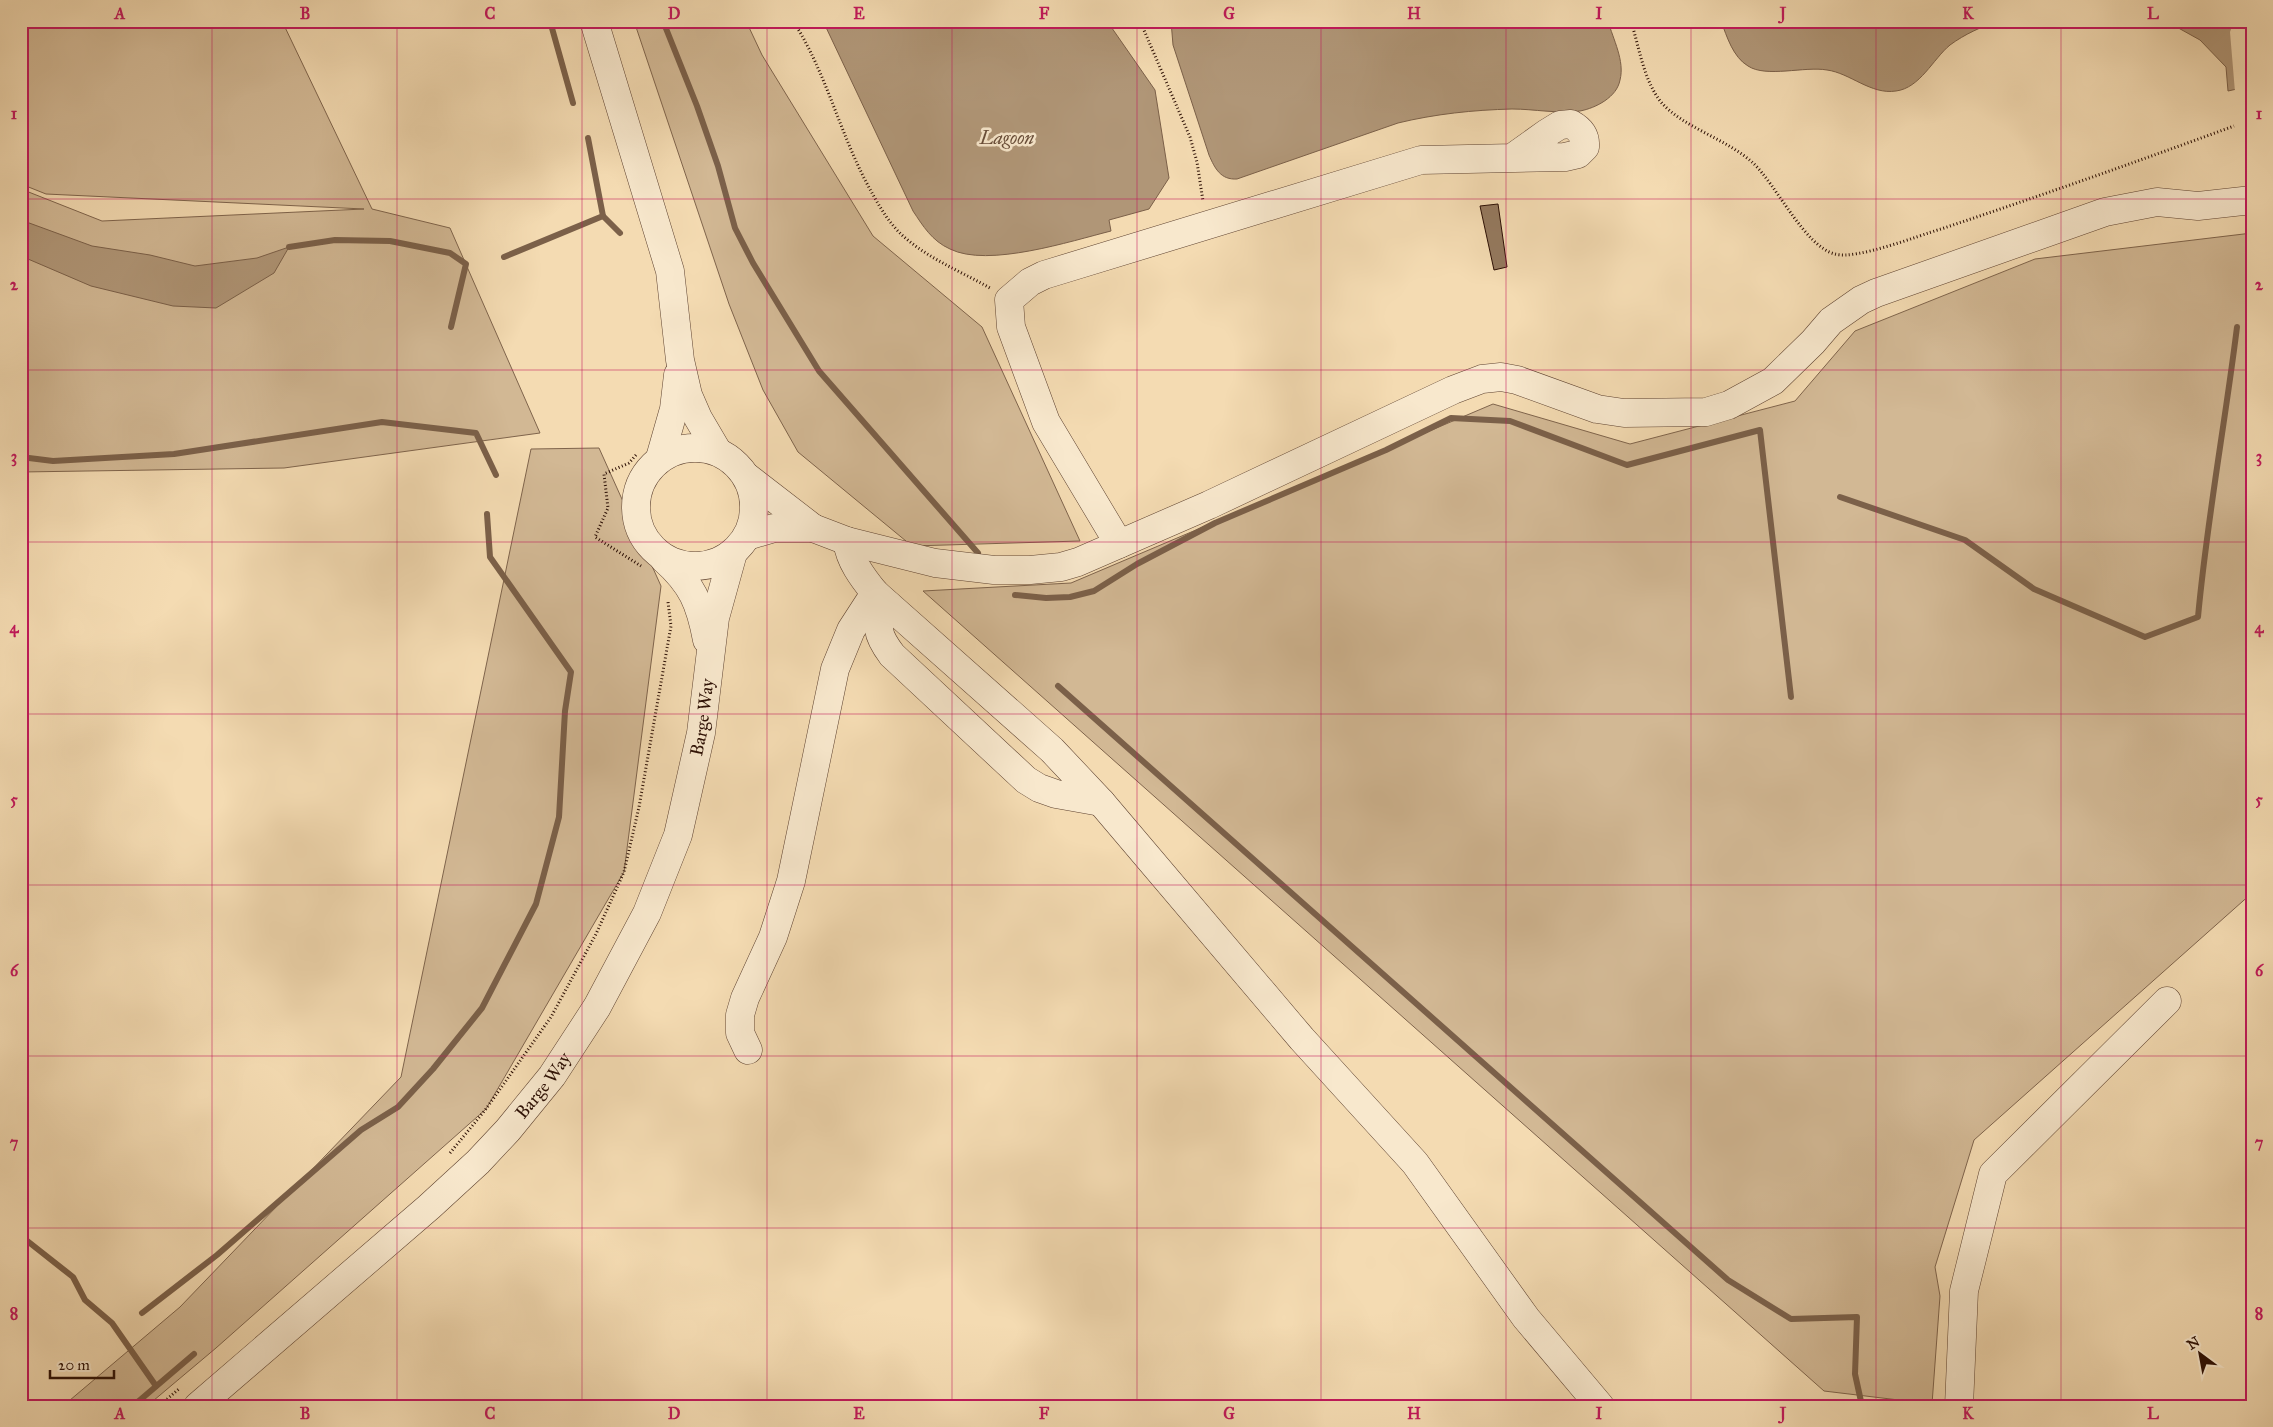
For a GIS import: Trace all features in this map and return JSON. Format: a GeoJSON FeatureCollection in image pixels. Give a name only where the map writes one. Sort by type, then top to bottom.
{"type":"FeatureCollection","features":[{"type":"Feature","properties":{"kind":"street"},"geometry":{"type":"LineString","coordinates":[[594,21],[670,272],[680,360],[688,395],[698,418],[718,452]]}},
{"type":"Feature","properties":{"kind":"street"},"geometry":{"type":"LineString","coordinates":[[1120,544],[1046,422],[1012,327],[1009,300],[1030,282],[1044,275],[1207,227],[1421,160],[1512,158]]}},
{"type":"Feature","properties":{"kind":"street"},"geometry":{"type":"LineString","coordinates":[[680,360],[674,409],[649,455],[644,476],[636,493],[635,511],[639,529],[648,545],[654,563],[698,567],[717,563],[740,544],[774,528],[812,528],[848,540],[935,563],[994,570],[1030,570],[1078,562],[1209,505],[1453,390],[1482,379],[1501,377],[1517,380],[1596,409],[1624,412],[1706,412],[1729,405],[1773,381],[1814,342],[1831,322],[1861,300],[1876,293],[2105,212],[2157,202],[2198,206],[2252,200]]}},
{"type":"Feature","properties":{"kind":"street"},"geometry":{"type":"LineString","coordinates":[[649,455],[698,447],[718,452],[734,462],[746,477],[812,528]]}},
{"type":"Feature","properties":{"kind":"street"},"geometry":{"type":"LineString","coordinates":[[740,544],[754,516],[754,503],[746,477]]}},
{"type":"Feature","properties":{"kind":"street"},"geometry":{"type":"LineString","coordinates":[[848,540],[849,550],[857,568],[881,599],[1052,750],[1101,802],[1302,1039],[1415,1162],[1526,1318],[1600,1406]]}},
{"type":"Feature","properties":{"kind":"street","name":"Barge Way"},"geometry":{"type":"LineString","coordinates":[[190,1396],[470,1169],[508,1130],[570,1049],[597,1007],[635,940],[678,835],[701,732],[710,651],[719,598],[740,544]]}},
{"type":"Feature","properties":{"kind":"street","name":"Barge Way"},"geometry":{"type":"LineString","coordinates":[[654,563],[683,576],[691,588],[704,620],[710,651]]}},
{"type":"Feature","properties":{"kind":"street"},"geometry":{"type":"LineString","coordinates":[[881,599],[878,630],[884,645],[892,655],[995,753],[1039,788],[1056,794],[1101,802]]}},
{"type":"Feature","properties":{"kind":"street"},"geometry":{"type":"LineString","coordinates":[[748,1050],[740,1033],[740,1015],[745,998],[773,937],[792,881],[834,669],[851,630],[881,599]]}},
{"type":"Feature","properties":{"kind":"street"},"geometry":{"type":"LineString","coordinates":[[1959,1406],[1964,1291],[1993,1174],[2167,1001]]}},
{"type":"Feature","properties":{"kind":"path"},"geometry":{"type":"LineString","coordinates":[[793,21],[806,44],[860,171],[879,207],[901,234],[919,248],[1009,300]]}},
{"type":"Feature","properties":{"kind":"path"},"geometry":{"type":"LineString","coordinates":[[1140,21],[1190,138],[1197,162],[1207,227]]}},
{"type":"Feature","properties":{"kind":"path"},"geometry":{"type":"LineString","coordinates":[[1630,21],[1647,74],[1662,103],[1674,113],[1753,163],[1806,232],[1820,247],[1834,254],[1861,253],[1915,237],[2074,185],[2234,126]]}},
{"type":"Feature","properties":{"kind":"path"},"geometry":{"type":"LineString","coordinates":[[649,455],[604,474],[608,508],[594,537],[654,563]]}},
{"type":"Feature","properties":{"kind":"path"},"geometry":{"type":"LineString","coordinates":[[443,1160],[486,1109],[551,1017],[596,934],[624,872],[639,807],[672,626],[667,601]]}},
{"type":"Feature","properties":{"kind":"path"},"geometry":{"type":"LineString","coordinates":[[159,1406],[190,1396]]}},
{"type":"Feature","properties":{"kind":"shaded area"},"geometry":{"type":"Polygon","coordinates":[[[21,21],[282,21],[372,209],[450,228],[540,433],[284,468],[21,472],[21,189],[102,221],[364,209],[46,194],[21,184],[21,21]]]}},
{"type":"Feature","properties":{"kind":"shaded area"},"geometry":{"type":"Polygon","coordinates":[[[634,21],[746,21],[762,55],[873,236],[982,327],[1080,541],[912,546],[798,452],[763,390],[729,304],[634,21]]]}},
{"type":"Feature","properties":{"kind":"shaded area"},"geometry":{"type":"Polygon","coordinates":[[[2252,233],[2252,893],[1974,1140],[1935,1267],[1940,1296],[1932,1404],[1824,1391],[923,591],[1071,583],[1493,404],[1630,444],[1795,401],[1855,331],[2035,259],[2252,233]]]}},
{"type":"Feature","properties":{"kind":"shaded area"},"geometry":{"type":"Polygon","coordinates":[[[599,448],[661,586],[624,872],[486,1109],[216,1348],[147,1406],[63,1406],[180,1307],[401,1077],[531,449],[599,448]]]}},
{"type":"Feature","properties":{"kind":"water","name":"Lagoon"},"geometry":{"type":"Polygon","coordinates":[[[823,21],[1107,21],[1155,90],[1169,178],[1149,209],[1109,220],[1111,231],[1030,251],[1007,254],[986,256],[966,254],[950,249],[938,242],[924,228],[913,211],[823,21]]]}},
{"type":"Feature","properties":{"kind":"water"},"geometry":{"type":"Polygon","coordinates":[[[1171,21],[1608,21],[1620,58],[1621,73],[1615,92],[1605,101],[1586,110],[1563,112],[1512,109],[1483,110],[1412,120],[1398,123],[1237,179],[1231,179],[1219,173],[1209,155],[1173,45],[1171,21]]]}},
{"type":"Feature","properties":{"kind":"water"},"geometry":{"type":"Polygon","coordinates":[[[1721,21],[1998,21],[1961,37],[1950,45],[1912,85],[1905,89],[1887,91],[1869,87],[1844,75],[1827,70],[1765,71],[1748,66],[1738,57],[1731,46],[1721,21]]]}},
{"type":"Feature","properties":{"kind":"water"},"geometry":{"type":"Polygon","coordinates":[[[2159,21],[2252,21],[2252,72],[2235,70],[2237,89],[2228,91],[2226,67],[2200,40],[2173,25],[2159,21]]]}},
{"type":"Feature","properties":{"kind":"water"},"geometry":{"type":"Polygon","coordinates":[[[21,220],[92,246],[150,255],[195,266],[257,258],[289,247],[274,273],[216,308],[173,306],[91,286],[21,256],[21,220]]]}},
{"type":"Feature","properties":{"kind":"pier"},"geometry":{"type":"Polygon","coordinates":[[[2234,21],[2252,23],[2252,75],[2238,73],[2239,89],[2235,92],[2230,32],[2234,21]]]}},
{"type":"Feature","properties":{"kind":"building"},"geometry":{"type":"Polygon","coordinates":[[[1498,204],[1507,267],[1494,270],[1480,206],[1498,204]]]}},
{"type":"Feature","properties":{"kind":"waterway"},"geometry":{"type":"LineString","coordinates":[[550,21],[573,103]]}},
{"type":"Feature","properties":{"kind":"waterway"},"geometry":{"type":"LineString","coordinates":[[663,21],[697,106],[718,166],[735,228],[753,263],[819,371],[978,553]]}},
{"type":"Feature","properties":{"kind":"waterway"},"geometry":{"type":"LineString","coordinates":[[504,257],[603,216],[588,138]]}},
{"type":"Feature","properties":{"kind":"waterway"},"geometry":{"type":"LineString","coordinates":[[603,216],[620,233]]}},
{"type":"Feature","properties":{"kind":"waterway"},"geometry":{"type":"LineString","coordinates":[[289,247],[335,240],[390,241],[450,253],[466,264],[451,327]]}},
{"type":"Feature","properties":{"kind":"waterway"},"geometry":{"type":"LineString","coordinates":[[1840,497],[1965,540],[2034,589],[2145,637],[2198,617],[2206,544],[2237,327]]}},
{"type":"Feature","properties":{"kind":"waterway"},"geometry":{"type":"LineString","coordinates":[[1015,595],[1046,598],[1070,597],[1094,591],[1137,564],[1215,523],[1386,450],[1451,418],[1510,421],[1627,465],[1760,430],[1791,697]]}},
{"type":"Feature","properties":{"kind":"waterway"},"geometry":{"type":"LineString","coordinates":[[21,457],[53,461],[174,454],[382,422],[476,433],[496,475]]}},
{"type":"Feature","properties":{"kind":"waterway"},"geometry":{"type":"LineString","coordinates":[[142,1313],[217,1255],[361,1130],[398,1107],[433,1069],[482,1008],[536,904],[559,817],[565,711],[571,672],[490,557],[487,514]]}},
{"type":"Feature","properties":{"kind":"waterway"},"geometry":{"type":"LineString","coordinates":[[1058,686],[1728,1280],[1791,1319],[1857,1317],[1855,1374],[1862,1406]]}},
{"type":"Feature","properties":{"kind":"waterway"},"geometry":{"type":"LineString","coordinates":[[21,1236],[73,1277],[85,1300],[112,1323],[156,1386]]}},
{"type":"Feature","properties":{"kind":"waterway"},"geometry":{"type":"LineString","coordinates":[[133,1406],[194,1354]]}}]}
